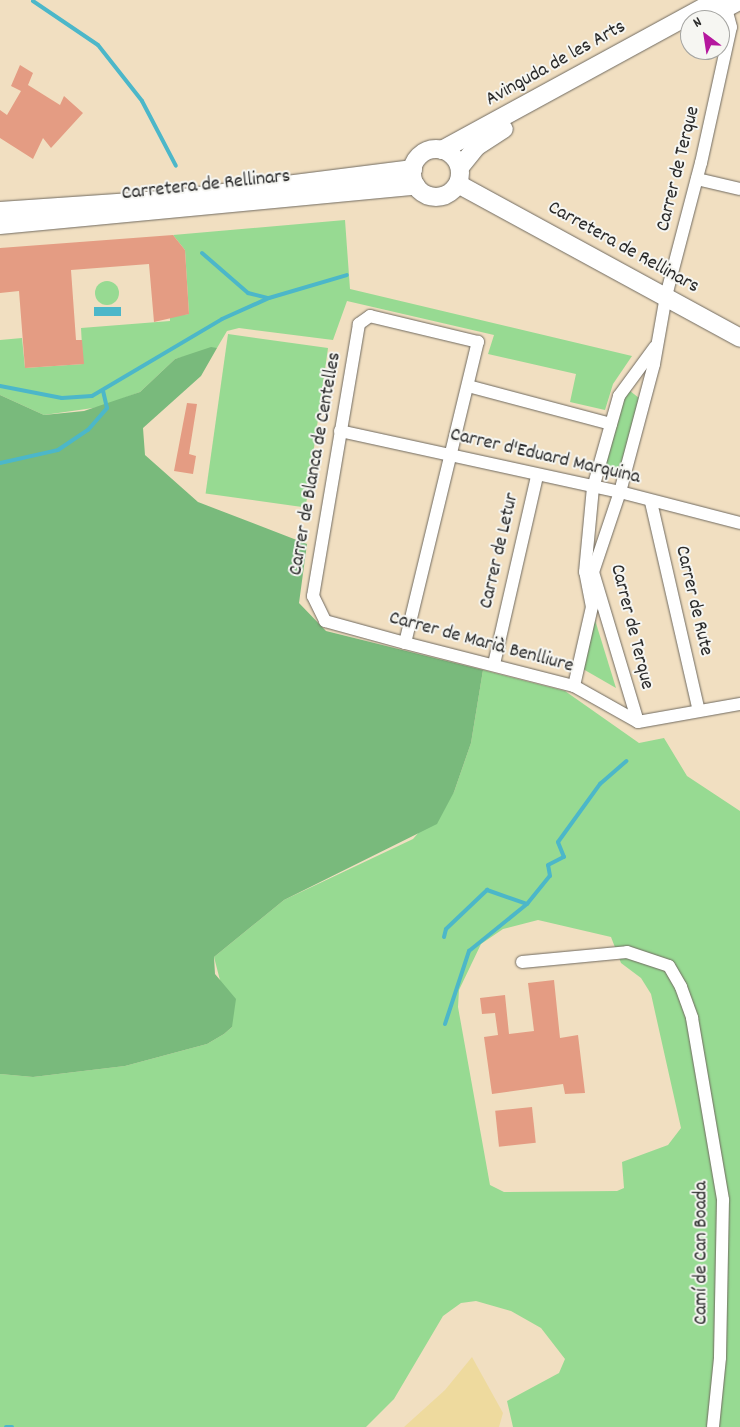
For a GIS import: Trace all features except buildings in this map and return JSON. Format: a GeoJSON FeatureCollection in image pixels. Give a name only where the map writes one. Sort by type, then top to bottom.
{"type":"FeatureCollection","features":[{"type":"Feature","properties":{"kind":"street"},"geometry":{"type":"LineString","coordinates":[[717,10],[727,2]]}},
{"type":"Feature","properties":{"kind":"street","name":"Avinguda de les Arts"},"geometry":{"type":"LineString","coordinates":[[442,150],[727,2]]}},
{"type":"Feature","properties":{"kind":"street","name":"Carrer de Terque"},"geometry":{"type":"LineString","coordinates":[[638,722],[593,572],[620,492],[644,398],[666,296],[697,179],[731,27],[727,2]]}},
{"type":"Feature","properties":{"kind":"street","name":"Avinguda de les Arts"},"geometry":{"type":"LineString","coordinates":[[459,176],[466,155],[499,132],[680,33]]}},
{"type":"Feature","properties":{"kind":"street"},"geometry":{"type":"LineString","coordinates":[[442,150],[459,176],[440,197],[429,196],[416,186],[412,169],[423,153],[442,150]]}},
{"type":"Feature","properties":{"kind":"street","name":"Carretera de Rellinars"},"geometry":{"type":"LineString","coordinates":[[0,211],[176,198],[412,169]]}},
{"type":"Feature","properties":{"kind":"street","name":"Carretera de Rellinars"},"geometry":{"type":"LineString","coordinates":[[459,176],[740,338]]}},
{"type":"Feature","properties":{"kind":"street"},"geometry":{"type":"LineString","coordinates":[[697,179],[740,189]]}},
{"type":"Feature","properties":{"kind":"street","name":"Carretera de Rellinars"},"geometry":{"type":"LineString","coordinates":[[0,225],[416,186]]}},
{"type":"Feature","properties":{"kind":"street","name":"Carrer de Blanca de Centelles"},"geometry":{"type":"LineString","coordinates":[[324,621],[313,596],[359,324],[370,316],[478,342],[468,386]]}},
{"type":"Feature","properties":{"kind":"street","name":"Carrer de Terque"},"geometry":{"type":"LineString","coordinates":[[574,686],[592,607],[585,572],[593,488],[611,424],[625,387],[655,347]]}},
{"type":"Feature","properties":{"kind":"street"},"geometry":{"type":"LineString","coordinates":[[405,643],[468,386],[611,424]]}},
{"type":"Feature","properties":{"kind":"street"},"geometry":{"type":"LineString","coordinates":[[625,387],[637,387],[644,398]]}},
{"type":"Feature","properties":{"kind":"street","name":"Carrer d'Eduard Marquina"},"geometry":{"type":"LineString","coordinates":[[340,431],[450,454],[537,476],[620,492],[651,502],[740,524]]}},
{"type":"Feature","properties":{"kind":"street","name":"Carrer de Letur"},"geometry":{"type":"LineString","coordinates":[[494,664],[537,476]]}},
{"type":"Feature","properties":{"kind":"street","name":"Carrer de Rute"},"geometry":{"type":"LineString","coordinates":[[651,502],[698,708]]}},
{"type":"Feature","properties":{"kind":"street","name":"Carrer de Marià Benlliure"},"geometry":{"type":"LineString","coordinates":[[324,621],[574,686],[638,722]]}},
{"type":"Feature","properties":{"kind":"street"},"geometry":{"type":"LineString","coordinates":[[638,722],[698,708],[740,704]]}},
{"type":"Feature","properties":{"kind":"street","name":"Camí de Can Boada"},"geometry":{"type":"LineString","coordinates":[[522,962],[627,952],[668,966],[679,982],[692,1018],[710,1112],[724,1226],[714,1427]]}},
{"type":"Feature","properties":{"kind":"green space"},"geometry":{"type":"Polygon","coordinates":[[[345,220],[350,289],[632,356],[613,384],[605,410],[570,402],[576,374],[488,354],[494,335],[347,301],[333,340],[239,328],[227,331],[217,348],[175,359],[140,392],[100,407],[44,415],[0,395],[0,340],[22,338],[25,368],[83,364],[81,328],[170,321],[170,316],[189,314],[185,250],[173,235],[345,220]]]}},
{"type":"Feature","properties":{"kind":"green space"},"geometry":{"type":"Polygon","coordinates":[[[107,281],[116,284],[119,293],[116,302],[107,305],[98,302],[95,293],[98,284],[107,281]]]}},
{"type":"Feature","properties":{"kind":"green space"},"geometry":{"type":"Polygon","coordinates":[[[228,334],[328,348],[306,507],[206,493],[228,334]]]}},
{"type":"Feature","properties":{"kind":"green space"},"geometry":{"type":"Polygon","coordinates":[[[211,347],[217,348],[201,376],[143,428],[145,455],[198,502],[307,544],[299,603],[326,631],[483,670],[471,743],[454,792],[437,824],[284,900],[214,957],[215,974],[236,999],[232,1027],[224,1034],[207,1044],[125,1066],[33,1077],[0,1074],[0,395],[44,415],[84,411],[140,392],[175,359],[211,347]]]}},
{"type":"Feature","properties":{"kind":"green space"},"geometry":{"type":"Polygon","coordinates":[[[630,391],[639,398],[621,475],[603,471],[622,399],[630,391]]]}},
{"type":"Feature","properties":{"kind":"green space"},"geometry":{"type":"Polygon","coordinates":[[[595,620],[616,688],[583,669],[595,620]]]}},
{"type":"Feature","properties":{"kind":"green space"},"geometry":{"type":"Polygon","coordinates":[[[483,670],[565,691],[639,743],[664,738],[687,776],[740,811],[740,1427],[513,1427],[507,1401],[559,1373],[565,1359],[541,1328],[511,1311],[476,1301],[461,1303],[443,1316],[394,1399],[366,1427],[0,1427],[0,1074],[33,1077],[125,1066],[207,1044],[224,1034],[232,1027],[214,957],[284,900],[413,839],[454,792],[471,743],[483,670]],[[538,920],[503,929],[481,944],[459,990],[458,1007],[490,1185],[504,1192],[617,1191],[624,1188],[622,1162],[668,1145],[681,1128],[651,994],[641,978],[621,963],[611,937],[538,920]]]}},
{"type":"Feature","properties":{"kind":"sand"},"geometry":{"type":"Polygon","coordinates":[[[472,1357],[503,1413],[499,1427],[404,1427],[445,1390],[472,1357]]]}},
{"type":"Feature","properties":{"kind":"water"},"geometry":{"type":"Polygon","coordinates":[[[94,307],[121,307],[121,316],[94,316],[94,307]]]}},
{"type":"Feature","properties":{"kind":"waterway"},"geometry":{"type":"LineString","coordinates":[[33,1],[98,45],[142,101],[176,166]]}},
{"type":"Feature","properties":{"kind":"waterway"},"geometry":{"type":"LineString","coordinates":[[202,253],[248,293],[268,298]]}},
{"type":"Feature","properties":{"kind":"waterway"},"geometry":{"type":"LineString","coordinates":[[0,386],[62,398],[92,396],[222,319],[269,298],[347,275]]}},
{"type":"Feature","properties":{"kind":"waterway"},"geometry":{"type":"LineString","coordinates":[[0,463],[58,450],[88,430],[107,408],[103,391]]}},
{"type":"Feature","properties":{"kind":"waterway"},"geometry":{"type":"LineString","coordinates":[[445,1024],[469,951],[527,904],[550,876],[548,865],[564,857],[558,842],[600,784],[626,761]]}},
{"type":"Feature","properties":{"kind":"waterway"},"geometry":{"type":"LineString","coordinates":[[444,937],[446,929],[487,890],[527,904]]}},
{"type":"Feature","properties":{"kind":"waterway"},"geometry":{"type":"LineString","coordinates":[[6,1427],[12,1427]]}}]}
